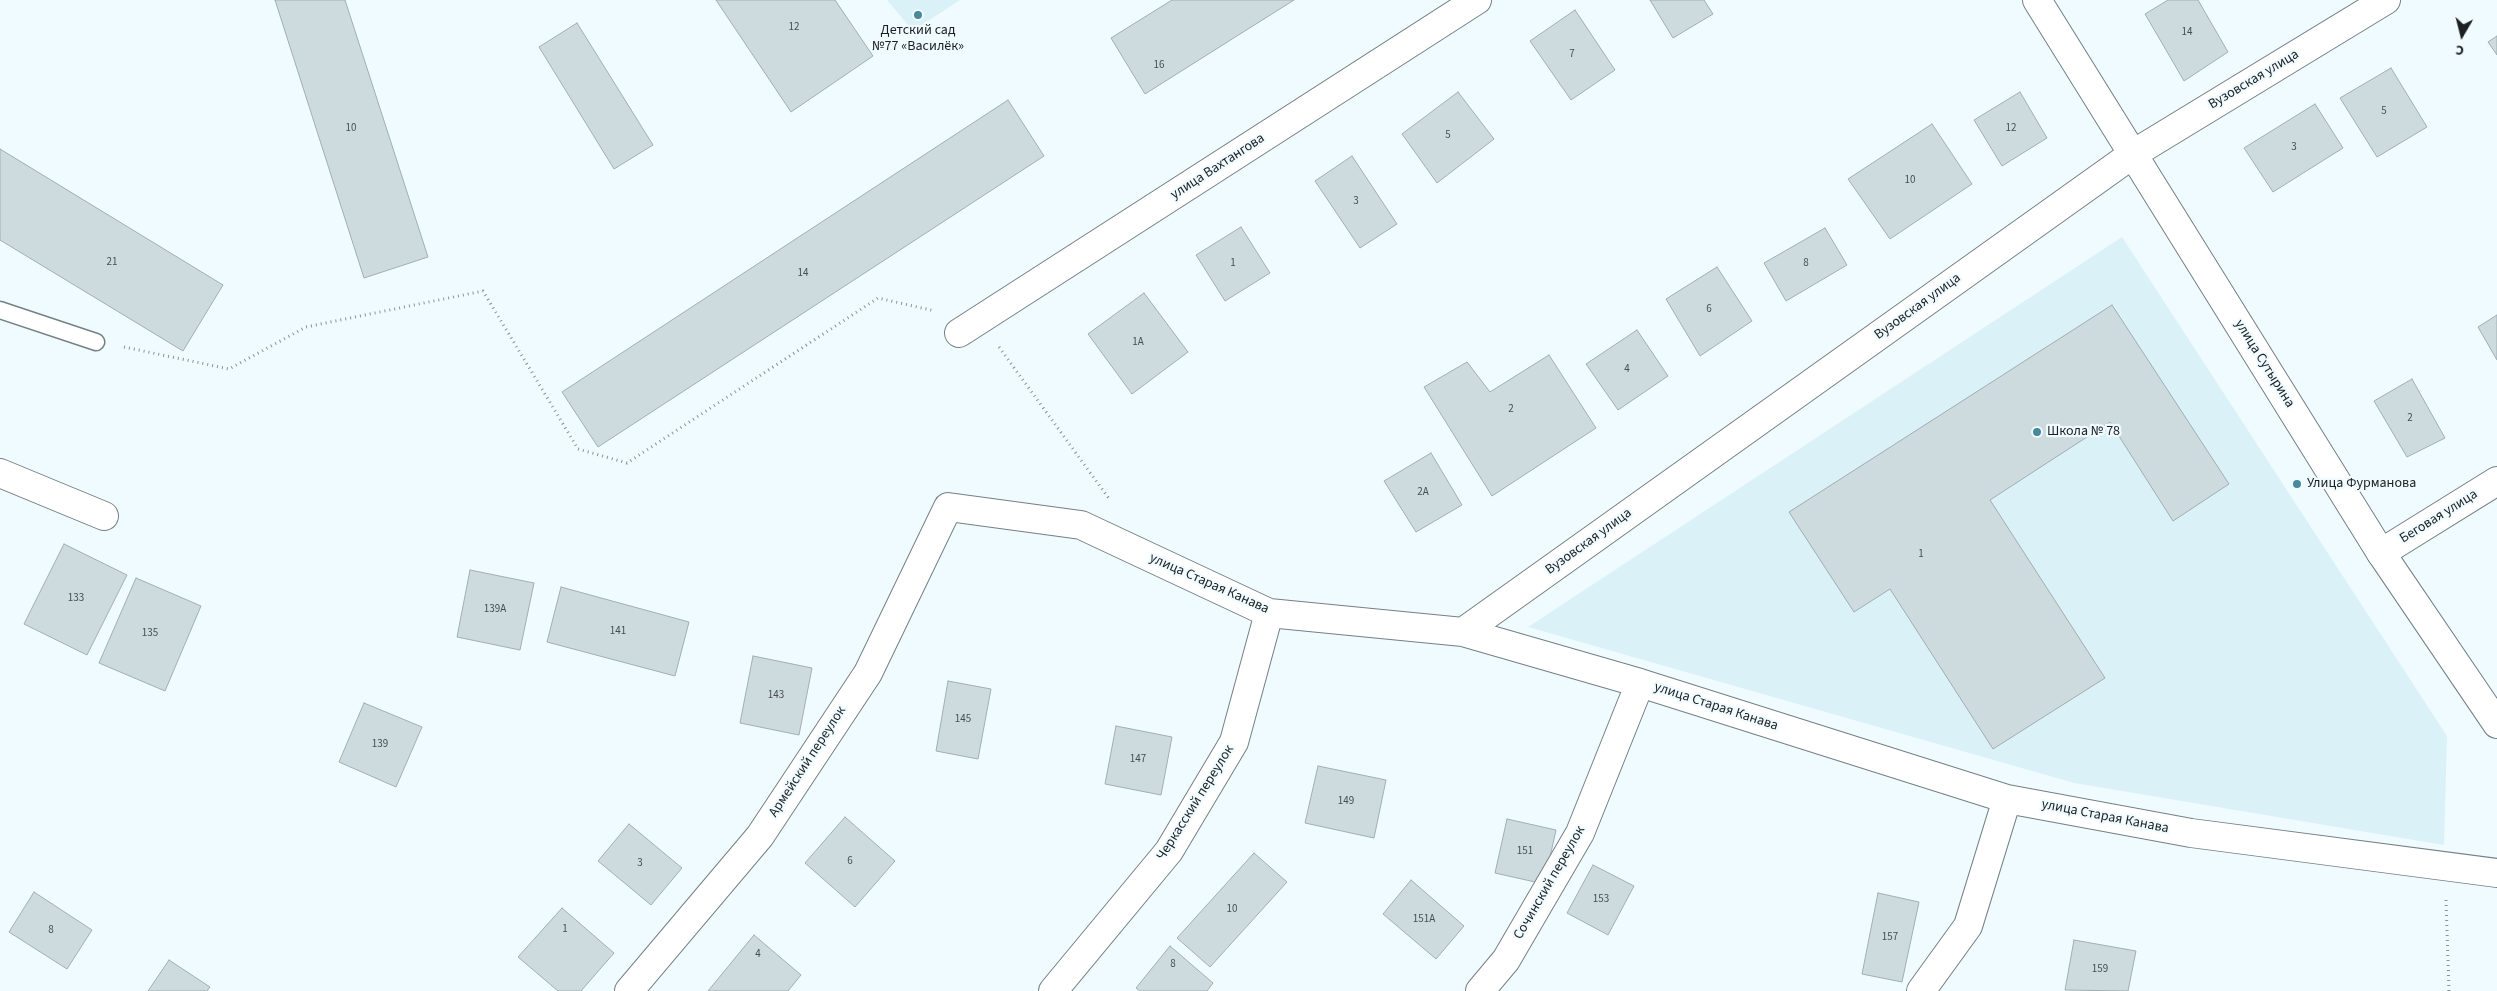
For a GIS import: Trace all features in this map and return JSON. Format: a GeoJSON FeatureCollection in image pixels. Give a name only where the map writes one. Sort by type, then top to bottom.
{"type":"FeatureCollection","features":[{"type":"Feature","properties":{"kind":"street","name":"улица Вахтангова"},"geometry":{"type":"LineString","coordinates":[[969,326],[1477,0]]}},
{"type":"Feature","properties":{"kind":"street","name":"улица Сутырина"},"geometry":{"type":"LineString","coordinates":[[2037,0],[2381,553],[2497,724]]}},
{"type":"Feature","properties":{"kind":"street","name":"Вузовская улица"},"geometry":{"type":"LineString","coordinates":[[1462,632],[2133,154],[2386,0]]}},
{"type":"Feature","properties":{"kind":"street"},"geometry":{"type":"LineString","coordinates":[[0,472],[104,516]]}},
{"type":"Feature","properties":{"kind":"street","name":"Беговая улица"},"geometry":{"type":"LineString","coordinates":[[2381,553],[2497,481]]}},
{"type":"Feature","properties":{"kind":"street","name":"улица Старая Канава"},"geometry":{"type":"LineString","coordinates":[[948,507],[1081,525],[1269,613],[1462,632],[1640,683],[2007,799],[2191,833],[2497,873]]}},
{"type":"Feature","properties":{"kind":"street","name":"Армейский переулок"},"geometry":{"type":"LineString","coordinates":[[629,991],[760,836],[868,673],[948,507]]}},
{"type":"Feature","properties":{"kind":"street","name":"Черкасский переулок"},"geometry":{"type":"LineString","coordinates":[[1053,991],[1170,851],[1234,742],[1269,613]]}},
{"type":"Feature","properties":{"kind":"street","name":"Сочинский переулок"},"geometry":{"type":"LineString","coordinates":[[1480,991],[1506,960],[1580,833],[1640,683]]}},
{"type":"Feature","properties":{"kind":"street"},"geometry":{"type":"LineString","coordinates":[[1921,991],[1968,926],[2007,799]]}},
{"type":"Feature","properties":{"kind":"lane"},"geometry":{"type":"LineString","coordinates":[[0,310],[96,342]]}},
{"type":"Feature","properties":{"kind":"path"},"geometry":{"type":"LineString","coordinates":[[96,342],[229,369],[306,327],[483,291],[578,449],[627,463],[878,298],[969,326],[1113,503]]}},
{"type":"Feature","properties":{"kind":"path"},"geometry":{"type":"LineString","coordinates":[[2445,866],[2449,991]]}},
{"type":"Feature","properties":{"kind":"shaded area","name":"Детский сад №77 «Василёк»"},"geometry":{"type":"Polygon","coordinates":[[[887,0],[960,0],[913,31],[887,0]]]}},
{"type":"Feature","properties":{"kind":"shaded area","name":"Школа № 78"},"geometry":{"type":"Polygon","coordinates":[[[2122,237],[2447,736],[2444,845],[2074,783],[1528,627],[2122,237]]]}},
{"type":"Feature","properties":{"kind":"building"},"geometry":{"type":"Polygon","coordinates":[[[275,0],[345,0],[428,257],[364,278],[275,0]]]}},
{"type":"Feature","properties":{"kind":"building"},"geometry":{"type":"Polygon","coordinates":[[[716,0],[835,0],[873,56],[791,112],[716,0]]]}},
{"type":"Feature","properties":{"kind":"building"},"geometry":{"type":"Polygon","coordinates":[[[1172,0],[1294,0],[1145,94],[1111,38],[1172,0]]]}},
{"type":"Feature","properties":{"kind":"building"},"geometry":{"type":"Polygon","coordinates":[[[1650,0],[1704,0],[1713,14],[1673,38],[1650,0]]]}},
{"type":"Feature","properties":{"kind":"building"},"geometry":{"type":"Polygon","coordinates":[[[2168,0],[2198,0],[2228,52],[2184,81],[2145,14],[2168,0]]]}},
{"type":"Feature","properties":{"kind":"building"},"geometry":{"type":"Polygon","coordinates":[[[1575,10],[1615,70],[1571,100],[1530,41],[1575,10]]]}},
{"type":"Feature","properties":{"kind":"building"},"geometry":{"type":"Polygon","coordinates":[[[577,23],[653,145],[614,169],[539,47],[577,23]]]}},
{"type":"Feature","properties":{"kind":"building"},"geometry":{"type":"Polygon","coordinates":[[[2497,36],[2497,55],[2488,42],[2497,36]]]}},
{"type":"Feature","properties":{"kind":"building"},"geometry":{"type":"Polygon","coordinates":[[[2391,68],[2427,127],[2377,157],[2340,98],[2391,68]]]}},
{"type":"Feature","properties":{"kind":"building"},"geometry":{"type":"Polygon","coordinates":[[[1458,92],[1494,139],[1437,183],[1402,134],[1458,92]]]}},
{"type":"Feature","properties":{"kind":"building"},"geometry":{"type":"Polygon","coordinates":[[[2020,92],[2047,138],[2002,166],[1974,120],[2020,92]]]}},
{"type":"Feature","properties":{"kind":"building"},"geometry":{"type":"Polygon","coordinates":[[[1008,100],[1044,156],[598,447],[562,392],[1008,100]]]}},
{"type":"Feature","properties":{"kind":"building"},"geometry":{"type":"Polygon","coordinates":[[[2315,104],[2343,148],[2273,192],[2244,148],[2315,104]]]}},
{"type":"Feature","properties":{"kind":"building"},"geometry":{"type":"Polygon","coordinates":[[[1932,124],[1972,184],[1890,239],[1848,179],[1932,124]]]}},
{"type":"Feature","properties":{"kind":"building"},"geometry":{"type":"Polygon","coordinates":[[[0,149],[223,285],[183,351],[0,240],[0,149]]]}},
{"type":"Feature","properties":{"kind":"building"},"geometry":{"type":"Polygon","coordinates":[[[1352,156],[1397,224],[1360,248],[1315,181],[1352,156]]]}},
{"type":"Feature","properties":{"kind":"building"},"geometry":{"type":"Polygon","coordinates":[[[1241,227],[1270,273],[1225,301],[1196,255],[1241,227]]]}},
{"type":"Feature","properties":{"kind":"building"},"geometry":{"type":"Polygon","coordinates":[[[1825,228],[1847,265],[1786,301],[1764,263],[1825,228]]]}},
{"type":"Feature","properties":{"kind":"building"},"geometry":{"type":"Polygon","coordinates":[[[1717,267],[1752,321],[1700,356],[1666,299],[1717,267]]]}},
{"type":"Feature","properties":{"kind":"building"},"geometry":{"type":"Polygon","coordinates":[[[1144,293],[1188,352],[1132,394],[1088,334],[1144,293]]]}},
{"type":"Feature","properties":{"kind":"building"},"geometry":{"type":"Polygon","coordinates":[[[2112,305],[2229,484],[2173,521],[2110,422],[1990,500],[2105,678],[1993,749],[1890,589],[1854,612],[1789,512],[2112,305]]]}},
{"type":"Feature","properties":{"kind":"building"},"geometry":{"type":"Polygon","coordinates":[[[2497,315],[2497,360],[2478,327],[2497,315]]]}},
{"type":"Feature","properties":{"kind":"building"},"geometry":{"type":"Polygon","coordinates":[[[1637,330],[1668,376],[1618,410],[1586,364],[1637,330]]]}},
{"type":"Feature","properties":{"kind":"building"},"geometry":{"type":"Polygon","coordinates":[[[1549,355],[1596,428],[1492,496],[1424,387],[1467,362],[1490,392],[1549,355]]]}},
{"type":"Feature","properties":{"kind":"building"},"geometry":{"type":"Polygon","coordinates":[[[2412,379],[2445,438],[2407,457],[2374,401],[2412,379]]]}},
{"type":"Feature","properties":{"kind":"building"},"geometry":{"type":"Polygon","coordinates":[[[1431,453],[1462,505],[1416,532],[1384,481],[1431,453]]]}},
{"type":"Feature","properties":{"kind":"building"},"geometry":{"type":"Polygon","coordinates":[[[64,544],[127,575],[87,655],[24,624],[64,544]]]}},
{"type":"Feature","properties":{"kind":"building"},"geometry":{"type":"Polygon","coordinates":[[[470,570],[534,583],[520,650],[457,637],[470,570]]]}},
{"type":"Feature","properties":{"kind":"building"},"geometry":{"type":"Polygon","coordinates":[[[136,578],[201,606],[165,691],[99,663],[136,578]]]}},
{"type":"Feature","properties":{"kind":"building"},"geometry":{"type":"Polygon","coordinates":[[[561,587],[689,622],[675,676],[547,642],[561,587]]]}},
{"type":"Feature","properties":{"kind":"building"},"geometry":{"type":"Polygon","coordinates":[[[753,656],[812,668],[799,735],[740,723],[753,656]]]}},
{"type":"Feature","properties":{"kind":"building"},"geometry":{"type":"Polygon","coordinates":[[[948,681],[991,689],[978,759],[936,751],[948,681]]]}},
{"type":"Feature","properties":{"kind":"building"},"geometry":{"type":"Polygon","coordinates":[[[364,703],[422,727],[396,787],[339,762],[364,703]]]}},
{"type":"Feature","properties":{"kind":"building"},"geometry":{"type":"Polygon","coordinates":[[[1116,726],[1172,737],[1161,795],[1105,784],[1116,726]]]}},
{"type":"Feature","properties":{"kind":"building"},"geometry":{"type":"Polygon","coordinates":[[[1318,766],[1386,780],[1374,838],[1305,823],[1318,766]]]}},
{"type":"Feature","properties":{"kind":"building"},"geometry":{"type":"Polygon","coordinates":[[[845,817],[895,861],[855,907],[805,863],[845,817]]]}},
{"type":"Feature","properties":{"kind":"building"},"geometry":{"type":"Polygon","coordinates":[[[1507,819],[1556,830],[1544,884],[1495,873],[1507,819]]]}},
{"type":"Feature","properties":{"kind":"building"},"geometry":{"type":"Polygon","coordinates":[[[629,824],[682,868],[651,905],[598,861],[629,824]]]}},
{"type":"Feature","properties":{"kind":"building"},"geometry":{"type":"Polygon","coordinates":[[[1254,853],[1287,882],[1210,967],[1177,938],[1254,853]]]}},
{"type":"Feature","properties":{"kind":"building"},"geometry":{"type":"Polygon","coordinates":[[[1593,865],[1634,886],[1608,935],[1567,913],[1593,865]]]}},
{"type":"Feature","properties":{"kind":"building"},"geometry":{"type":"Polygon","coordinates":[[[1411,880],[1464,926],[1436,959],[1383,914],[1411,880]]]}},
{"type":"Feature","properties":{"kind":"building"},"geometry":{"type":"Polygon","coordinates":[[[34,892],[92,930],[67,969],[9,932],[34,892]]]}},
{"type":"Feature","properties":{"kind":"building"},"geometry":{"type":"Polygon","coordinates":[[[1878,893],[1919,902],[1902,982],[1862,974],[1878,893]]]}},
{"type":"Feature","properties":{"kind":"building"},"geometry":{"type":"Polygon","coordinates":[[[562,908],[614,953],[581,991],[558,991],[518,957],[562,908]]]}},
{"type":"Feature","properties":{"kind":"building"},"geometry":{"type":"Polygon","coordinates":[[[754,935],[801,975],[788,991],[708,991],[754,935]]]}},
{"type":"Feature","properties":{"kind":"building"},"geometry":{"type":"Polygon","coordinates":[[[2074,940],[2136,951],[2128,991],[2065,990],[2074,940]]]}},
{"type":"Feature","properties":{"kind":"building"},"geometry":{"type":"Polygon","coordinates":[[[1170,946],[1213,983],[1207,991],[1140,991],[1136,988],[1170,946]]]}},
{"type":"Feature","properties":{"kind":"building"},"geometry":{"type":"Polygon","coordinates":[[[169,960],[210,987],[207,991],[148,991],[169,960]]]}},
{"type":"Feature","properties":{"kind":"place","name":"Детский сад №77 «Василёк»"},"geometry":{"type":"Point","coordinates":[918,15]}},
{"type":"Feature","properties":{"kind":"place","name":"Школа № 78"},"geometry":{"type":"Point","coordinates":[2037,432]}},
{"type":"Feature","properties":{"kind":"place","name":"Улица Фурманова"},"geometry":{"type":"Point","coordinates":[2297,484]}}]}
